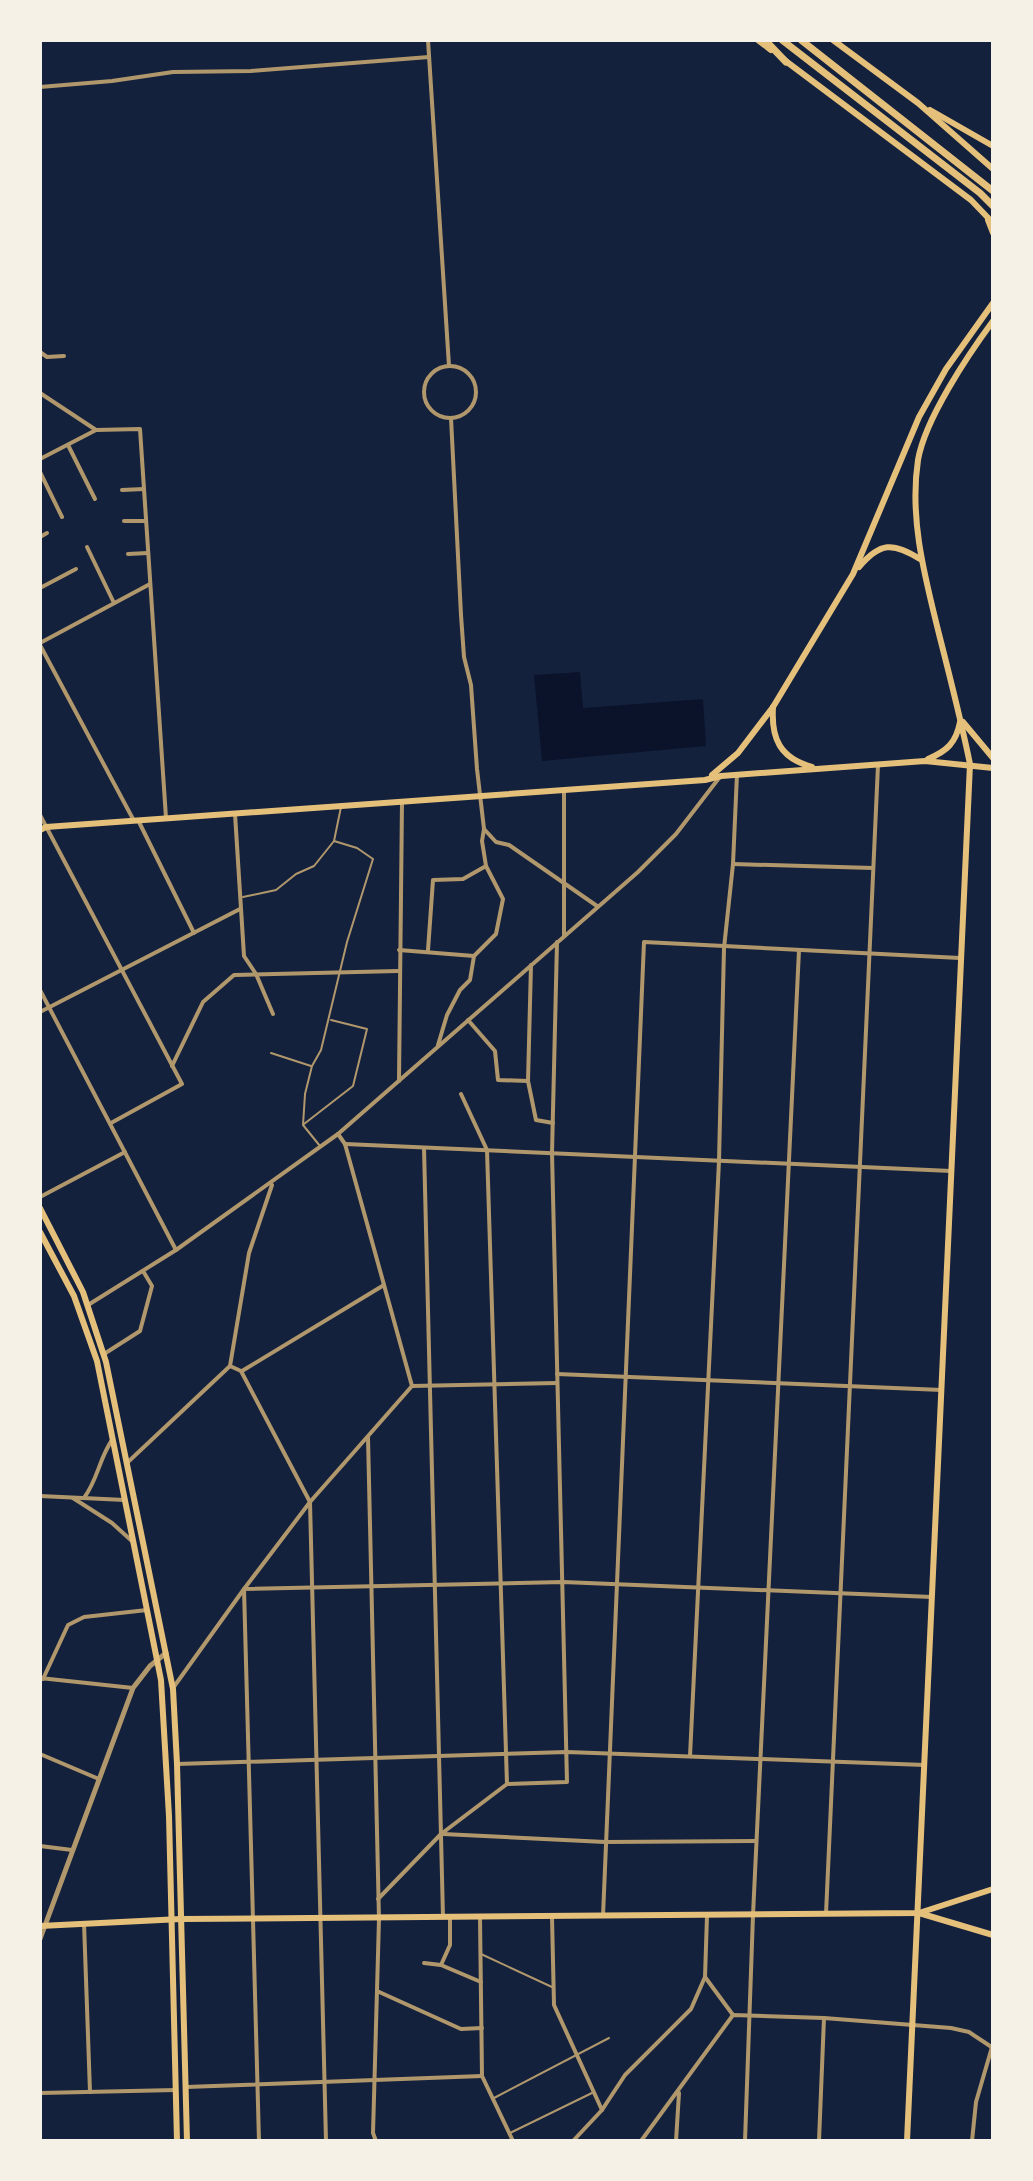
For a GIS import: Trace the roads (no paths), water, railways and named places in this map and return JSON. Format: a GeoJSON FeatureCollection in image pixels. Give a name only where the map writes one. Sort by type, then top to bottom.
{"type":"FeatureCollection","features":[{"type":"Feature","properties":{"kind":"highway"},"geometry":{"type":"LineString","coordinates":[[765,40],[786,62]]}},
{"type":"Feature","properties":{"kind":"highway"},"geometry":{"type":"LineString","coordinates":[[782,40],[993,206]]}},
{"type":"Feature","properties":{"kind":"highway"},"geometry":{"type":"LineString","coordinates":[[802,41],[993,191]]}},
{"type":"Feature","properties":{"kind":"main road"},"geometry":{"type":"LineString","coordinates":[[758,40],[979,207],[993,223]]}},
{"type":"Feature","properties":{"kind":"main road"},"geometry":{"type":"LineString","coordinates":[[833,40],[918,103],[993,169]]}},
{"type":"Feature","properties":{"kind":"main road"},"geometry":{"type":"LineString","coordinates":[[918,103],[993,146]]}},
{"type":"Feature","properties":{"kind":"main road"},"geometry":{"type":"LineString","coordinates":[[979,207],[993,233]]}},
{"type":"Feature","properties":{"kind":"main road"},"geometry":{"type":"LineString","coordinates":[[705,780],[738,753],[773,707],[853,574],[919,417],[946,369],[992,302]]}},
{"type":"Feature","properties":{"kind":"main road"},"geometry":{"type":"LineString","coordinates":[[907,2141],[970,764],[920,559],[916,513],[918,458],[948,390],[992,322]]}},
{"type":"Feature","properties":{"kind":"main road"},"geometry":{"type":"LineString","coordinates":[[853,574],[868,556],[883,547],[902,548],[920,559]]}},
{"type":"Feature","properties":{"kind":"main road"},"geometry":{"type":"LineString","coordinates":[[773,707],[772,726],[785,754],[796,762],[816,769]]}},
{"type":"Feature","properties":{"kind":"main road"},"geometry":{"type":"LineString","coordinates":[[961,720],[993,758]]}},
{"type":"Feature","properties":{"kind":"main road"},"geometry":{"type":"LineString","coordinates":[[925,761],[950,747],[957,738],[961,720]]}},
{"type":"Feature","properties":{"kind":"main road"},"geometry":{"type":"LineString","coordinates":[[43,828],[925,761],[993,768]]}},
{"type":"Feature","properties":{"kind":"main road"},"geometry":{"type":"LineString","coordinates":[[40,1208],[88,1305],[104,1354],[173,1689],[187,2141]]}},
{"type":"Feature","properties":{"kind":"main road"},"geometry":{"type":"LineString","coordinates":[[40,1232],[83,1317],[97,1361],[164,1702],[177,2141]]}},
{"type":"Feature","properties":{"kind":"main road"},"geometry":{"type":"LineString","coordinates":[[919,1913],[993,1889]]}},
{"type":"Feature","properties":{"kind":"main road"},"geometry":{"type":"LineString","coordinates":[[42,1925],[181,1919],[919,1913],[993,1935]]}},
{"type":"Feature","properties":{"kind":"street"},"geometry":{"type":"LineString","coordinates":[[428,40],[449,366]]}},
{"type":"Feature","properties":{"kind":"street"},"geometry":{"type":"LineString","coordinates":[[40,87],[173,72],[252,71],[429,57]]}},
{"type":"Feature","properties":{"kind":"street"},"geometry":{"type":"LineString","coordinates":[[40,352],[47,357],[64,356]]}},
{"type":"Feature","properties":{"kind":"street"},"geometry":{"type":"LineString","coordinates":[[449,366],[468,373],[476,391],[469,410],[451,418],[434,413],[424,391],[435,371],[449,366]]}},
{"type":"Feature","properties":{"kind":"street"},"geometry":{"type":"LineString","coordinates":[[40,393],[96,430]]}},
{"type":"Feature","properties":{"kind":"street"},"geometry":{"type":"LineString","coordinates":[[437,1047],[447,1015],[460,990],[470,980],[474,956],[496,934],[503,899],[486,866],[482,841],[484,829],[471,685],[464,657],[451,418]]}},
{"type":"Feature","properties":{"kind":"street"},"geometry":{"type":"LineString","coordinates":[[40,459],[96,430],[140,429],[166,818]]}},
{"type":"Feature","properties":{"kind":"street"},"geometry":{"type":"LineString","coordinates":[[68,445],[95,499]]}},
{"type":"Feature","properties":{"kind":"street"},"geometry":{"type":"LineString","coordinates":[[40,472],[62,517]]}},
{"type":"Feature","properties":{"kind":"street"},"geometry":{"type":"LineString","coordinates":[[122,490],[144,489]]}},
{"type":"Feature","properties":{"kind":"street"},"geometry":{"type":"LineString","coordinates":[[124,521],[146,521]]}},
{"type":"Feature","properties":{"kind":"street"},"geometry":{"type":"LineString","coordinates":[[40,537],[47,533]]}},
{"type":"Feature","properties":{"kind":"street"},"geometry":{"type":"LineString","coordinates":[[87,547],[114,603]]}},
{"type":"Feature","properties":{"kind":"street"},"geometry":{"type":"LineString","coordinates":[[128,554],[148,553]]}},
{"type":"Feature","properties":{"kind":"street"},"geometry":{"type":"LineString","coordinates":[[40,588],[76,569]]}},
{"type":"Feature","properties":{"kind":"street"},"geometry":{"type":"LineString","coordinates":[[150,584],[40,644],[194,933]]}},
{"type":"Feature","properties":{"kind":"street"},"geometry":{"type":"LineString","coordinates":[[826,1914],[878,765]]}},
{"type":"Feature","properties":{"kind":"street"},"geometry":{"type":"LineString","coordinates":[[690,1756],[719,1161],[724,948],[733,864],[737,774]]}},
{"type":"Feature","properties":{"kind":"street"},"geometry":{"type":"LineString","coordinates":[[88,1305],[176,1250],[338,1134],[676,834],[721,776]]}},
{"type":"Feature","properties":{"kind":"street"},"geometry":{"type":"LineString","coordinates":[[564,790],[564,936]]}},
{"type":"Feature","properties":{"kind":"street"},"geometry":{"type":"LineString","coordinates":[[399,1081],[402,802]]}},
{"type":"Feature","properties":{"kind":"street"},"geometry":{"type":"LineString","coordinates":[[235,814],[244,956],[256,974],[273,1014]]}},
{"type":"Feature","properties":{"kind":"street"},"geometry":{"type":"LineString","coordinates":[[40,815],[43,828],[182,1084],[111,1123]]}},
{"type":"Feature","properties":{"kind":"street"},"geometry":{"type":"LineString","coordinates":[[484,829],[496,842],[509,845],[541,865],[598,906]]}},
{"type":"Feature","properties":{"kind":"street"},"geometry":{"type":"LineString","coordinates":[[733,864],[873,868]]}},
{"type":"Feature","properties":{"kind":"street"},"geometry":{"type":"LineString","coordinates":[[428,950],[433,880],[463,879],[486,866]]}},
{"type":"Feature","properties":{"kind":"street"},"geometry":{"type":"LineString","coordinates":[[40,1012],[240,909]]}},
{"type":"Feature","properties":{"kind":"street"},"geometry":{"type":"LineString","coordinates":[[378,1899],[441,1834],[507,1784],[567,1782],[552,1153],[557,942]]}},
{"type":"Feature","properties":{"kind":"street"},"geometry":{"type":"LineString","coordinates":[[603,1916],[644,942],[960,958]]}},
{"type":"Feature","properties":{"kind":"street"},"geometry":{"type":"LineString","coordinates":[[399,950],[474,956]]}},
{"type":"Feature","properties":{"kind":"street"},"geometry":{"type":"LineString","coordinates":[[745,2141],[756,1841],[799,950]]}},
{"type":"Feature","properties":{"kind":"street"},"geometry":{"type":"LineString","coordinates":[[531,965],[528,1081],[536,1120],[553,1123]]}},
{"type":"Feature","properties":{"kind":"street"},"geometry":{"type":"LineString","coordinates":[[172,1066],[203,1002],[234,975],[398,971]]}},
{"type":"Feature","properties":{"kind":"street"},"geometry":{"type":"LineString","coordinates":[[40,990],[176,1250]]}},
{"type":"Feature","properties":{"kind":"street"},"geometry":{"type":"LineString","coordinates":[[468,1020],[495,1051],[498,1080],[528,1081]]}},
{"type":"Feature","properties":{"kind":"street"},"geometry":{"type":"LineString","coordinates":[[461,1094],[487,1150],[507,1784]]}},
{"type":"Feature","properties":{"kind":"street"},"geometry":{"type":"LineString","coordinates":[[338,1134],[345,1144],[412,1386]]}},
{"type":"Feature","properties":{"kind":"street"},"geometry":{"type":"LineString","coordinates":[[345,1144],[951,1171]]}},
{"type":"Feature","properties":{"kind":"street"},"geometry":{"type":"LineString","coordinates":[[424,1148],[441,1834],[450,1945],[441,1965]]}},
{"type":"Feature","properties":{"kind":"street"},"geometry":{"type":"LineString","coordinates":[[40,1197],[125,1152]]}},
{"type":"Feature","properties":{"kind":"street"},"geometry":{"type":"LineString","coordinates":[[128,1462],[230,1366],[249,1253],[273,1183]]}},
{"type":"Feature","properties":{"kind":"street"},"geometry":{"type":"LineString","coordinates":[[104,1354],[140,1331],[152,1286],[143,1271]]}},
{"type":"Feature","properties":{"kind":"street"},"geometry":{"type":"LineString","coordinates":[[241,1371],[384,1285]]}},
{"type":"Feature","properties":{"kind":"street"},"geometry":{"type":"LineString","coordinates":[[230,1366],[241,1371],[310,1502],[326,2141]]}},
{"type":"Feature","properties":{"kind":"street"},"geometry":{"type":"LineString","coordinates":[[557,1374],[942,1390]]}},
{"type":"Feature","properties":{"kind":"street"},"geometry":{"type":"LineString","coordinates":[[173,1689],[310,1502],[412,1386],[558,1383]]}},
{"type":"Feature","properties":{"kind":"street"},"geometry":{"type":"LineString","coordinates":[[368,1437],[379,1919],[373,2133],[376,2141]]}},
{"type":"Feature","properties":{"kind":"street"},"geometry":{"type":"LineString","coordinates":[[84,1498],[95,1485],[101,1458],[114,1438]]}},
{"type":"Feature","properties":{"kind":"street"},"geometry":{"type":"LineString","coordinates":[[40,1496],[135,1501]]}},
{"type":"Feature","properties":{"kind":"street"},"geometry":{"type":"LineString","coordinates":[[71,1497],[112,1523],[133,1542]]}},
{"type":"Feature","properties":{"kind":"street"},"geometry":{"type":"LineString","coordinates":[[244,1589],[563,1582],[932,1597]]}},
{"type":"Feature","properties":{"kind":"street"},"geometry":{"type":"LineString","coordinates":[[244,1589],[259,2141]]}},
{"type":"Feature","properties":{"kind":"street"},"geometry":{"type":"LineString","coordinates":[[133,1688],[42,1679],[68,1625],[84,1617],[147,1610]]}},
{"type":"Feature","properties":{"kind":"street"},"geometry":{"type":"LineString","coordinates":[[40,1939],[42,1925],[133,1688],[166,1653]]}},
{"type":"Feature","properties":{"kind":"street"},"geometry":{"type":"LineString","coordinates":[[177,1764],[567,1752],[925,1765]]}},
{"type":"Feature","properties":{"kind":"street"},"geometry":{"type":"LineString","coordinates":[[40,1754],[99,1779]]}},
{"type":"Feature","properties":{"kind":"street"},"geometry":{"type":"LineString","coordinates":[[441,1834],[605,1842],[756,1841]]}},
{"type":"Feature","properties":{"kind":"street"},"geometry":{"type":"LineString","coordinates":[[40,1846],[72,1850]]}},
{"type":"Feature","properties":{"kind":"street"},"geometry":{"type":"LineString","coordinates":[[573,2141],[583,2134],[602,2110],[625,2075],[691,2009],[705,1977],[707,1915]]}},
{"type":"Feature","properties":{"kind":"street"},"geometry":{"type":"LineString","coordinates":[[552,1917],[554,2005],[602,2110]]}},
{"type":"Feature","properties":{"kind":"street"},"geometry":{"type":"LineString","coordinates":[[480,1918],[482,2076],[513,2141]]}},
{"type":"Feature","properties":{"kind":"street"},"geometry":{"type":"LineString","coordinates":[[84,1923],[90,2092]]}},
{"type":"Feature","properties":{"kind":"street"},"geometry":{"type":"LineString","coordinates":[[424,1963],[441,1965],[481,1982]]}},
{"type":"Feature","properties":{"kind":"street"},"geometry":{"type":"LineString","coordinates":[[705,1977],[733,2015]]}},
{"type":"Feature","properties":{"kind":"street"},"geometry":{"type":"LineString","coordinates":[[377,1991],[461,2029],[482,2028]]}},
{"type":"Feature","properties":{"kind":"street"},"geometry":{"type":"LineString","coordinates":[[733,2015],[913,2023],[969,2032],[993,2047],[976,2102],[972,2141]]}},
{"type":"Feature","properties":{"kind":"street"},"geometry":{"type":"LineString","coordinates":[[641,2141],[733,2015]]}},
{"type":"Feature","properties":{"kind":"street"},"geometry":{"type":"LineString","coordinates":[[819,2141],[824,2018]]}},
{"type":"Feature","properties":{"kind":"street"},"geometry":{"type":"LineString","coordinates":[[186,2087],[482,2076]]}},
{"type":"Feature","properties":{"kind":"street"},"geometry":{"type":"LineString","coordinates":[[40,2093],[176,2090]]}},
{"type":"Feature","properties":{"kind":"street"},"geometry":{"type":"LineString","coordinates":[[676,2141],[679,2090]]}},
{"type":"Feature","properties":{"kind":"lane"},"geometry":{"type":"LineString","coordinates":[[239,898],[276,890],[296,874],[314,866],[334,841],[341,806]]}},
{"type":"Feature","properties":{"kind":"lane"},"geometry":{"type":"LineString","coordinates":[[321,1147],[303,1125],[305,1094],[330,1020],[347,942],[373,859],[357,848],[334,841]]}},
{"type":"Feature","properties":{"kind":"lane"},"geometry":{"type":"LineString","coordinates":[[303,1125],[353,1086],[367,1029],[330,1020]]}},
{"type":"Feature","properties":{"kind":"lane"},"geometry":{"type":"LineString","coordinates":[[271,1053],[312,1066]]}},
{"type":"Feature","properties":{"kind":"lane"},"geometry":{"type":"LineString","coordinates":[[480,1954],[553,1988]]}},
{"type":"Feature","properties":{"kind":"lane"},"geometry":{"type":"LineString","coordinates":[[493,2099],[609,2038]]}},
{"type":"Feature","properties":{"kind":"lane"},"geometry":{"type":"LineString","coordinates":[[509,2134],[594,2092]]}},
{"type":"Feature","properties":{"kind":"water"},"geometry":{"type":"Polygon","coordinates":[[[580,672],[583,708],[703,699],[706,746],[542,761],[534,675],[580,672]]]}}]}
